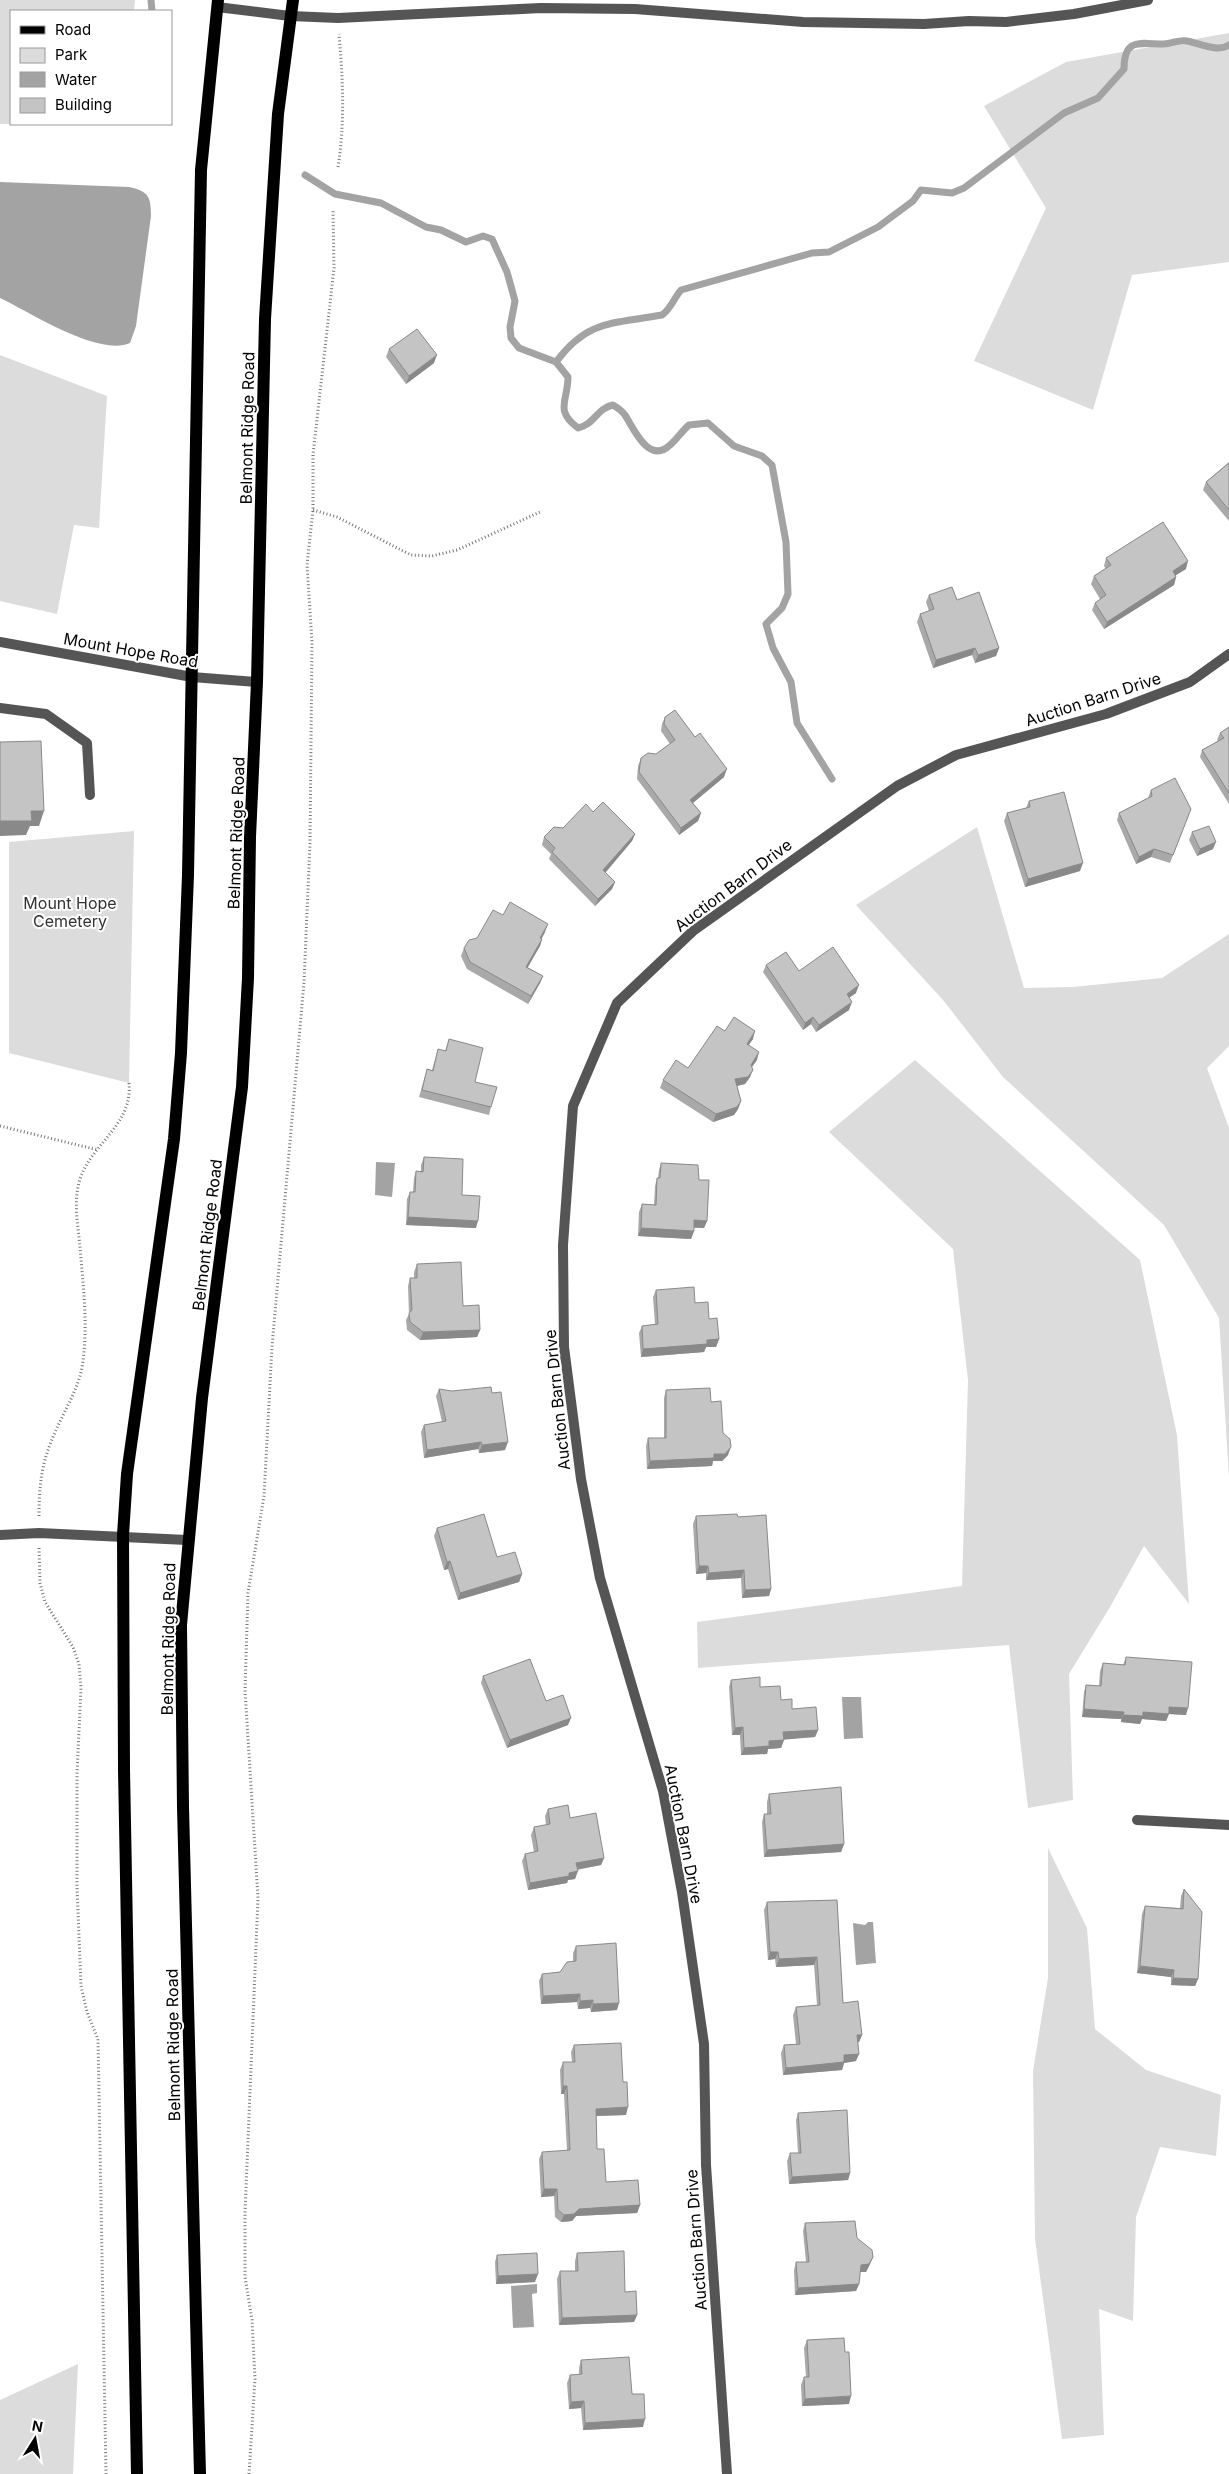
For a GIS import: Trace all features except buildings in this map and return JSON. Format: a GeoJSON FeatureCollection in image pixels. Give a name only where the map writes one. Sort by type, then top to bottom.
{"type":"FeatureCollection","features":[{"type":"Feature","properties":{"kind":"main road","name":"Belmont Ridge Road"},"geometry":{"type":"LineString","coordinates":[[200,2474],[183,1806],[181,1625],[187,1540],[202,1398],[242,1088],[248,978],[250,838],[257,682],[265,319],[278,114],[293,0]]}},
{"type":"Feature","properties":{"kind":"main road"},"geometry":{"type":"LineString","coordinates":[[137,2474],[124,1769],[123,1535],[127,1474],[174,1139],[185,983],[201,170],[217,4]]}},
{"type":"Feature","properties":{"kind":"street"},"geometry":{"type":"LineString","coordinates":[[217,4],[290,16],[338,18],[541,8],[635,8],[803,22],[924,24],[969,21],[1006,22],[1074,14],[1148,0]]}},
{"type":"Feature","properties":{"kind":"street","name":"Mount Hope Road"},"geometry":{"type":"LineString","coordinates":[[0,642],[192,678],[257,682]]}},
{"type":"Feature","properties":{"kind":"street","name":"Auction Barn Drive"},"geometry":{"type":"LineString","coordinates":[[727,2474],[706,2165],[704,2044],[682,1892],[663,1791],[600,1578],[581,1479],[564,1347],[563,1245],[573,1106],[617,1003],[692,931],[881,797],[897,786],[956,755],[1106,714],[1190,682],[1229,654]]}},
{"type":"Feature","properties":{"kind":"street"},"geometry":{"type":"LineString","coordinates":[[0,708],[46,714],[86,743],[90,795]]}},
{"type":"Feature","properties":{"kind":"street"},"geometry":{"type":"LineString","coordinates":[[0,1535],[39,1532],[123,1535],[187,1540]]}},
{"type":"Feature","properties":{"kind":"street"},"geometry":{"type":"LineString","coordinates":[[1137,1820],[1229,1825]]}},
{"type":"Feature","properties":{"kind":"path"},"geometry":{"type":"LineString","coordinates":[[338,18],[343,79],[343,126],[338,167]]}},
{"type":"Feature","properties":{"kind":"path"},"geometry":{"type":"LineString","coordinates":[[249,2474],[255,2379],[252,2320],[245,2278],[245,2213],[258,1898],[245,1681],[248,1593],[264,1496],[272,1347],[304,982],[310,843],[312,661],[307,565],[313,510],[313,455],[334,268],[333,209]]}},
{"type":"Feature","properties":{"kind":"path"},"geometry":{"type":"LineString","coordinates":[[313,510],[337,517],[411,555],[425,556],[457,550],[540,512]]}},
{"type":"Feature","properties":{"kind":"path"},"geometry":{"type":"LineString","coordinates":[[106,2474],[98,2039],[86,2012],[81,1986],[76,1887],[80,1672],[73,1647],[45,1602],[40,1583],[39,1532],[41,1470],[83,1364],[87,1326],[76,1205],[80,1178],[98,1150],[117,1127],[126,1111],[130,1092],[129,1083]]}},
{"type":"Feature","properties":{"kind":"path"},"geometry":{"type":"LineString","coordinates":[[0,1126],[98,1150]]}},
{"type":"Feature","properties":{"kind":"green space"},"geometry":{"type":"Polygon","coordinates":[[[0,0],[135,0],[134,10],[10,10],[10,124],[0,124],[0,0]]]}},
{"type":"Feature","properties":{"kind":"green space"},"geometry":{"type":"Polygon","coordinates":[[[1229,33],[1229,262],[1132,275],[1093,410],[974,361],[1046,208],[984,106],[1066,62],[1229,33]]]}},
{"type":"Feature","properties":{"kind":"green space"},"geometry":{"type":"Polygon","coordinates":[[[0,355],[107,396],[99,528],[74,525],[57,614],[0,601],[0,355]]]}},
{"type":"Feature","properties":{"kind":"green space"},"geometry":{"type":"Polygon","coordinates":[[[977,827],[1024,988],[1073,987],[1162,978],[1229,934],[1229,1046],[1207,1068],[1229,1128],[1229,1477],[1219,1318],[1164,1225],[1003,1077],[943,1000],[856,905],[977,827]]]}},
{"type":"Feature","properties":{"kind":"green space","name":"Mount Hope Cemetery"},"geometry":{"type":"Polygon","coordinates":[[[134,831],[129,1083],[9,1053],[9,842],[134,831]]]}},
{"type":"Feature","properties":{"kind":"green space"},"geometry":{"type":"Polygon","coordinates":[[[915,1060],[1140,1260],[1177,1435],[1189,1604],[1144,1546],[1110,1607],[1069,1674],[1073,1800],[1028,1808],[1009,1645],[698,1668],[697,1622],[962,1586],[968,1380],[953,1249],[829,1132],[915,1060]]]}},
{"type":"Feature","properties":{"kind":"green space"},"geometry":{"type":"Polygon","coordinates":[[[1048,1848],[1087,1928],[1095,2029],[1146,2070],[1221,2095],[1216,2156],[1160,2147],[1136,2217],[1133,2321],[1099,2309],[1104,2435],[1062,2439],[1035,2239],[1033,2071],[1048,1978],[1048,1848]]]}},
{"type":"Feature","properties":{"kind":"green space"},"geometry":{"type":"Polygon","coordinates":[[[78,2364],[73,2474],[0,2474],[0,2400],[78,2364]]]}},
{"type":"Feature","properties":{"kind":"water"},"geometry":{"type":"Polygon","coordinates":[[[0,182],[129,187],[140,190],[147,196],[151,216],[136,326],[130,343],[116,346],[83,339],[0,298],[0,182]]]}},
{"type":"Feature","properties":{"kind":"water"},"geometry":{"type":"Polygon","coordinates":[[[376,1162],[395,1163],[392,1197],[375,1195],[376,1162]]]}},
{"type":"Feature","properties":{"kind":"water"},"geometry":{"type":"Polygon","coordinates":[[[842,1697],[861,1697],[863,1738],[844,1739],[842,1697]]]}},
{"type":"Feature","properties":{"kind":"water"},"geometry":{"type":"Polygon","coordinates":[[[868,1922],[873,1922],[876,1963],[856,1965],[853,1923],[865,1925],[868,1922]]]}},
{"type":"Feature","properties":{"kind":"water"},"geometry":{"type":"Polygon","coordinates":[[[537,2284],[537,2293],[532,2294],[534,2327],[513,2328],[511,2286],[537,2284]]]}},
{"type":"Feature","properties":{"kind":"waterway"},"geometry":{"type":"LineString","coordinates":[[151,0],[152,10]]}},
{"type":"Feature","properties":{"kind":"waterway"},"geometry":{"type":"LineString","coordinates":[[556,362],[579,338],[591,331],[615,322],[662,315],[668,310],[681,290],[812,253],[829,252],[878,227],[913,201],[921,190],[952,193],[964,188],[1064,113],[1098,98],[1124,69],[1127,52],[1135,44],[1167,44],[1184,41],[1214,48],[1229,45]]}},
{"type":"Feature","properties":{"kind":"waterway"},"geometry":{"type":"LineString","coordinates":[[305,175],[335,194],[381,203],[426,227],[441,230],[466,242],[483,236],[492,239],[507,272],[515,301],[510,327],[511,338],[519,348],[556,362],[568,377],[564,410],[566,416],[578,428],[588,424],[603,409],[613,405],[625,415],[643,443],[655,451],[662,450],[670,445],[689,425],[708,423],[734,446],[762,456],[772,465],[786,542],[788,594],[782,608],[766,624],[773,648],[791,682],[797,723],[832,779]]}}]}
